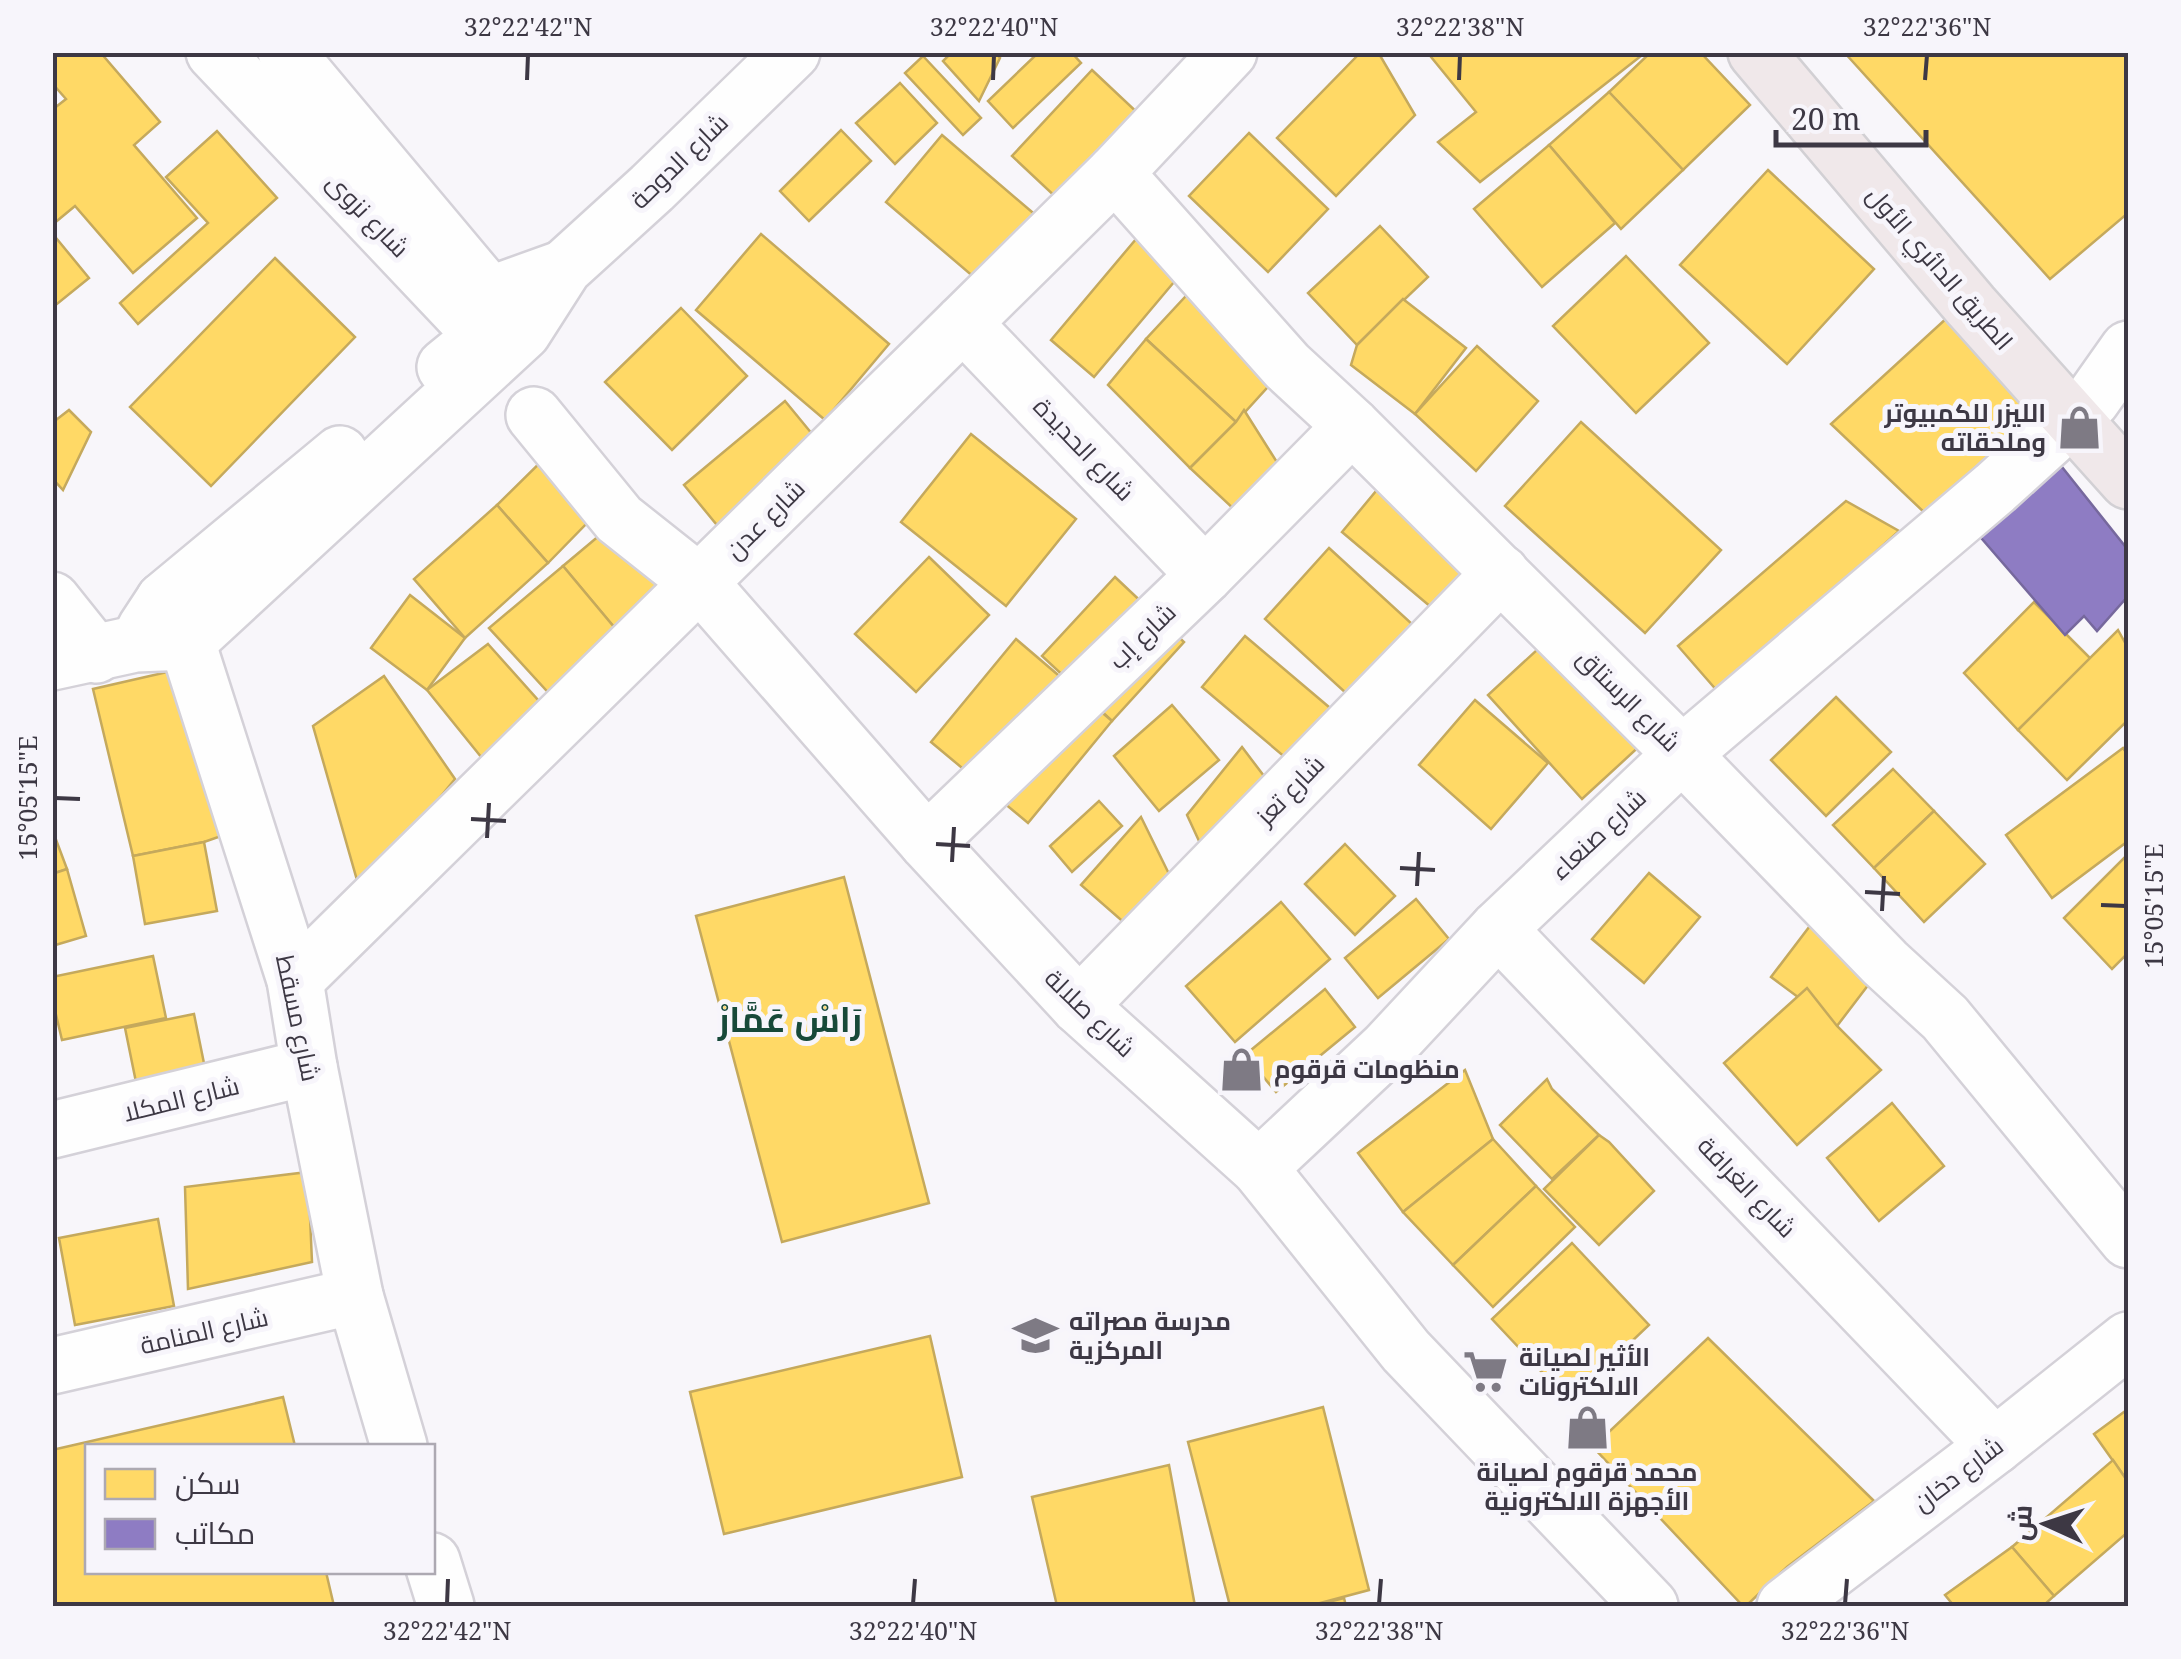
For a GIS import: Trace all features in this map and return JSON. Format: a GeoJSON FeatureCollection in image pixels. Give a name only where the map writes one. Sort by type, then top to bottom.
{"type":"FeatureCollection","features":[{"type":"Feature","properties":{"kind":"main road","name":"الطريق الدائري الأول"},"geometry":{"type":"LineString","coordinates":[[1756,52],[1971,306],[2082,409],[2128,481]]}},
{"type":"Feature","properties":{"kind":"street","name":"شارع نزوى"},"geometry":{"type":"LineString","coordinates":[[214,52],[498,321]]}},
{"type":"Feature","properties":{"kind":"street","name":"شارع نزوى"},"geometry":{"type":"LineString","coordinates":[[286,52],[498,321]]}},
{"type":"Feature","properties":{"kind":"street","name":"شارع الدوحة"},"geometry":{"type":"LineString","coordinates":[[498,321],[564,268],[652,188],[792,52]]}},
{"type":"Feature","properties":{"kind":"street","name":"شارع عدن"},"geometry":{"type":"LineString","coordinates":[[295,980],[1115,173],[1230,52]]}},
{"type":"Feature","properties":{"kind":"street","name":"شارع الرستاق"},"geometry":{"type":"LineString","coordinates":[[1115,173],[1288,366],[1501,573],[1884,963],[1944,1018],[2128,1240]]}},
{"type":"Feature","properties":{"kind":"street"},"geometry":{"type":"LineString","coordinates":[[127,641],[460,390],[498,321]]}},
{"type":"Feature","properties":{"kind":"street"},"geometry":{"type":"LineString","coordinates":[[498,321],[534,416]]}},
{"type":"Feature","properties":{"kind":"street"},"geometry":{"type":"LineString","coordinates":[[127,641],[498,321]]}},
{"type":"Feature","properties":{"kind":"street","name":"شارع الحديدة"},"geometry":{"type":"LineString","coordinates":[[963,323],[1205,575]]}},
{"type":"Feature","properties":{"kind":"street","name":"شارع صنعاء"},"geometry":{"type":"LineString","coordinates":[[1259,1168],[1387,1048],[1498,929],[1682,754],[2082,409],[2128,348]]}},
{"type":"Feature","properties":{"kind":"street"},"geometry":{"type":"LineString","coordinates":[[460,390],[534,416]]}},
{"type":"Feature","properties":{"kind":"street","name":"شارع صلالة"},"geometry":{"type":"LineString","coordinates":[[534,416],[619,519],[700,584],[927,842],[1080,1006],[1259,1168],[1406,1351],[1650,1606]]}},
{"type":"Feature","properties":{"kind":"street","name":"شارع إب"},"geometry":{"type":"LineString","coordinates":[[927,842],[1205,575],[1352,426]]}},
{"type":"Feature","properties":{"kind":"street","name":"شارع تعز"},"geometry":{"type":"LineString","coordinates":[[1080,1006],[1501,573]]}},
{"type":"Feature","properties":{"kind":"street"},"geometry":{"type":"LineString","coordinates":[[52,600],[127,641]]}},
{"type":"Feature","properties":{"kind":"street","name":"شارع مسقط"},"geometry":{"type":"LineString","coordinates":[[127,641],[295,980],[308,1067],[355,1296],[398,1444]]}},
{"type":"Feature","properties":{"kind":"street","name":"شارع الغرافة"},"geometry":{"type":"LineString","coordinates":[[1498,929],[1995,1446]]}},
{"type":"Feature","properties":{"kind":"street","name":"شارع المكلا"},"geometry":{"type":"LineString","coordinates":[[52,1130],[308,1067]]}},
{"type":"Feature","properties":{"kind":"street","name":"شارع المنامة"},"geometry":{"type":"LineString","coordinates":[[52,1366],[355,1296]]}},
{"type":"Feature","properties":{"kind":"street","name":"شارع دخان"},"geometry":{"type":"LineString","coordinates":[[1785,1606],[2128,1340]]}},
{"type":"Feature","properties":{"kind":"street"},"geometry":{"type":"LineString","coordinates":[[435,1571],[446,1606]]}},
{"type":"Feature","properties":{"kind":"building: سكن"},"geometry":{"type":"Polygon","coordinates":[[[52,52],[100,52],[160,122],[134,145],[197,218],[133,273],[75,206],[52,225],[52,110],[66,99],[52,83],[52,52]]]}},
{"type":"Feature","properties":{"kind":"building: سكن"},"geometry":{"type":"Polygon","coordinates":[[[952,52],[995,52],[1000,58],[979,101],[943,61],[952,52]]]}},
{"type":"Feature","properties":{"kind":"building: سكن"},"geometry":{"type":"Polygon","coordinates":[[[1039,52],[1071,52],[1081,63],[1013,128],[988,101],[1039,52]]]}},
{"type":"Feature","properties":{"kind":"building: سكن"},"geometry":{"type":"Polygon","coordinates":[[[1361,52],[1378,52],[1415,115],[1336,196],[1277,138],[1361,52]]]}},
{"type":"Feature","properties":{"kind":"building: سكن"},"geometry":{"type":"Polygon","coordinates":[[[1427,52],[1646,52],[1480,182],[1438,142],[1476,112],[1427,52]]]}},
{"type":"Feature","properties":{"kind":"building: سكن"},"geometry":{"type":"Polygon","coordinates":[[[1651,52],[1700,52],[1750,105],[1683,170],[1609,92],[1651,52]]]}},
{"type":"Feature","properties":{"kind":"building: سكن"},"geometry":{"type":"Polygon","coordinates":[[[1844,52],[2128,52],[2128,213],[2050,279],[1844,52]]]}},
{"type":"Feature","properties":{"kind":"building: سكن"},"geometry":{"type":"Polygon","coordinates":[[[923,56],[981,118],[963,135],[905,73],[923,56]]]}},
{"type":"Feature","properties":{"kind":"building: سكن"},"geometry":{"type":"Polygon","coordinates":[[[1092,70],[1141,116],[1061,202],[1012,156],[1092,70]]]}},
{"type":"Feature","properties":{"kind":"building: سكن"},"geometry":{"type":"Polygon","coordinates":[[[900,83],[937,123],[895,164],[856,123],[900,83]]]}},
{"type":"Feature","properties":{"kind":"building: سكن"},"geometry":{"type":"Polygon","coordinates":[[[1609,92],[1683,170],[1621,229],[1549,145],[1609,92]]]}},
{"type":"Feature","properties":{"kind":"building: سكن"},"geometry":{"type":"Polygon","coordinates":[[[841,130],[871,161],[809,221],[780,191],[841,130]]]}},
{"type":"Feature","properties":{"kind":"building: سكن"},"geometry":{"type":"Polygon","coordinates":[[[217,131],[277,198],[138,324],[120,303],[208,223],[166,177],[217,131]]]}},
{"type":"Feature","properties":{"kind":"building: سكن"},"geometry":{"type":"Polygon","coordinates":[[[1249,133],[1328,209],[1268,272],[1189,196],[1249,133]]]}},
{"type":"Feature","properties":{"kind":"building: سكن"},"geometry":{"type":"Polygon","coordinates":[[[942,135],[1039,218],[982,284],[886,202],[942,135]]]}},
{"type":"Feature","properties":{"kind":"building: سكن"},"geometry":{"type":"Polygon","coordinates":[[[1549,145],[1615,223],[1542,287],[1474,209],[1549,145]]]}},
{"type":"Feature","properties":{"kind":"building: سكن"},"geometry":{"type":"Polygon","coordinates":[[[1768,170],[1874,269],[1787,364],[1680,265],[1768,170]]]}},
{"type":"Feature","properties":{"kind":"building: سكن"},"geometry":{"type":"Polygon","coordinates":[[[1380,226],[1428,277],[1357,345],[1308,293],[1380,226]]]}},
{"type":"Feature","properties":{"kind":"building: سكن"},"geometry":{"type":"Polygon","coordinates":[[[1142,232],[1185,269],[1094,377],[1051,340],[1142,232]]]}},
{"type":"Feature","properties":{"kind":"building: سكن"},"geometry":{"type":"Polygon","coordinates":[[[52,233],[89,278],[52,308],[52,233]]]}},
{"type":"Feature","properties":{"kind":"building: سكن"},"geometry":{"type":"Polygon","coordinates":[[[761,234],[889,344],[825,420],[696,310],[761,234]]]}},
{"type":"Feature","properties":{"kind":"building: سكن"},"geometry":{"type":"Polygon","coordinates":[[[1626,256],[1709,343],[1636,413],[1553,326],[1626,256]]]}},
{"type":"Feature","properties":{"kind":"building: سكن"},"geometry":{"type":"Polygon","coordinates":[[[275,258],[355,337],[211,486],[130,407],[275,258]]]}},
{"type":"Feature","properties":{"kind":"building: سكن"},"geometry":{"type":"Polygon","coordinates":[[[1198,283],[1287,366],[1236,422],[1146,339],[1198,283]]]}},
{"type":"Feature","properties":{"kind":"building: سكن"},"geometry":{"type":"Polygon","coordinates":[[[1403,299],[1466,348],[1415,414],[1351,365],[1357,345],[1403,299]]]}},
{"type":"Feature","properties":{"kind":"building: سكن"},"geometry":{"type":"Polygon","coordinates":[[[681,308],[747,376],[672,450],[605,382],[681,308]]]}},
{"type":"Feature","properties":{"kind":"building: سكن"},"geometry":{"type":"Polygon","coordinates":[[[1949,316],[2045,411],[1927,515],[1831,424],[1949,316]]]}},
{"type":"Feature","properties":{"kind":"building: سكن"},"geometry":{"type":"Polygon","coordinates":[[[1146,339],[1236,422],[1190,468],[1108,385],[1146,339]]]}},
{"type":"Feature","properties":{"kind":"building: سكن"},"geometry":{"type":"Polygon","coordinates":[[[1477,346],[1538,401],[1476,471],[1415,414],[1477,346]]]}},
{"type":"Feature","properties":{"kind":"building: سكن"},"geometry":{"type":"Polygon","coordinates":[[[785,401],[822,446],[721,530],[684,485],[785,401]]]}},
{"type":"Feature","properties":{"kind":"building: سكن"},"geometry":{"type":"Polygon","coordinates":[[[69,410],[91,432],[63,490],[52,478],[52,423],[69,410]]]}},
{"type":"Feature","properties":{"kind":"building: سكن"},"geometry":{"type":"Polygon","coordinates":[[[1244,410],[1280,467],[1237,512],[1190,468],[1244,410]]]}},
{"type":"Feature","properties":{"kind":"building: سكن"},"geometry":{"type":"Polygon","coordinates":[[[1581,422],[1721,550],[1645,633],[1505,506],[1581,422]]]}},
{"type":"Feature","properties":{"kind":"building: سكن"},"geometry":{"type":"Polygon","coordinates":[[[971,434],[1076,519],[1006,606],[901,522],[971,434]]]}},
{"type":"Feature","properties":{"kind":"building: سكن"},"geometry":{"type":"Polygon","coordinates":[[[558,445],[590,520],[548,563],[497,505],[558,445]]]}},
{"type":"Feature","properties":{"kind":"building: سكن"},"geometry":{"type":"Polygon","coordinates":[[[1381,485],[1477,567],[1438,613],[1342,532],[1381,485]]]}},
{"type":"Feature","properties":{"kind":"building: سكن"},"geometry":{"type":"Polygon","coordinates":[[[1846,501],[1899,531],[1719,693],[1678,646],[1846,501]]]}},
{"type":"Feature","properties":{"kind":"building: سكن"},"geometry":{"type":"Polygon","coordinates":[[[497,505],[548,563],[465,638],[414,579],[497,505]]]}},
{"type":"Feature","properties":{"kind":"building: سكن"},"geometry":{"type":"Polygon","coordinates":[[[619,519],[665,574],[624,639],[563,566],[619,519]]]}},
{"type":"Feature","properties":{"kind":"building: سكن"},"geometry":{"type":"Polygon","coordinates":[[[1329,548],[1412,624],[1347,694],[1265,619],[1329,548]]]}},
{"type":"Feature","properties":{"kind":"building: سكن"},"geometry":{"type":"Polygon","coordinates":[[[929,557],[989,615],[916,692],[855,634],[929,557]]]}},
{"type":"Feature","properties":{"kind":"building: سكن"},"geometry":{"type":"Polygon","coordinates":[[[563,566],[624,639],[556,701],[489,628],[563,566]]]}},
{"type":"Feature","properties":{"kind":"building: سكن"},"geometry":{"type":"Polygon","coordinates":[[[1115,577],[1184,642],[1112,721],[1042,656],[1115,577]]]}},
{"type":"Feature","properties":{"kind":"building: سكن"},"geometry":{"type":"Polygon","coordinates":[[[410,595],[465,638],[427,690],[371,648],[410,595]]]}},
{"type":"Feature","properties":{"kind":"building: سكن"},"geometry":{"type":"Polygon","coordinates":[[[2034,602],[2091,659],[2018,730],[1964,673],[2034,602]]]}},
{"type":"Feature","properties":{"kind":"building: سكن"},"geometry":{"type":"Polygon","coordinates":[[[2118,630],[2128,648],[2128,720],[2067,780],[2018,730],[2118,630]]]}},
{"type":"Feature","properties":{"kind":"building: سكن"},"geometry":{"type":"Polygon","coordinates":[[[1245,636],[1336,713],[1293,764],[1202,687],[1245,636]]]}},
{"type":"Feature","properties":{"kind":"building: سكن"},"geometry":{"type":"Polygon","coordinates":[[[1550,638],[1644,742],[1582,799],[1488,695],[1550,638]]]}},
{"type":"Feature","properties":{"kind":"building: سكن"},"geometry":{"type":"Polygon","coordinates":[[[1016,639],[1112,721],[1028,823],[931,742],[1016,639]]]}},
{"type":"Feature","properties":{"kind":"building: سكن"},"geometry":{"type":"Polygon","coordinates":[[[488,644],[546,709],[486,763],[427,690],[488,644]]]}},
{"type":"Feature","properties":{"kind":"building: سكن"},"geometry":{"type":"Polygon","coordinates":[[[189,667],[227,834],[133,856],[93,689],[189,667]]]}},
{"type":"Feature","properties":{"kind":"building: سكن"},"geometry":{"type":"Polygon","coordinates":[[[384,676],[455,779],[361,894],[313,726],[384,676]]]}},
{"type":"Feature","properties":{"kind":"building: سكن"},"geometry":{"type":"Polygon","coordinates":[[[1836,697],[1891,752],[1826,816],[1771,760],[1836,697]]]}},
{"type":"Feature","properties":{"kind":"building: سكن"},"geometry":{"type":"Polygon","coordinates":[[[1475,700],[1548,763],[1491,829],[1419,765],[1475,700]]]}},
{"type":"Feature","properties":{"kind":"building: سكن"},"geometry":{"type":"Polygon","coordinates":[[[1172,705],[1219,760],[1159,811],[1114,756],[1172,705]]]}},
{"type":"Feature","properties":{"kind":"building: سكن"},"geometry":{"type":"Polygon","coordinates":[[[1242,747],[1267,780],[1205,854],[1187,815],[1242,747]]]}},
{"type":"Feature","properties":{"kind":"building: سكن"},"geometry":{"type":"Polygon","coordinates":[[[2123,748],[2128,755],[2128,841],[2052,898],[2006,835],[2123,748]]]}},
{"type":"Feature","properties":{"kind":"building: سكن"},"geometry":{"type":"Polygon","coordinates":[[[1893,769],[1934,811],[1874,868],[1833,825],[1893,769]]]}},
{"type":"Feature","properties":{"kind":"building: سكن"},"geometry":{"type":"Polygon","coordinates":[[[1099,801],[1122,826],[1072,872],[1050,846],[1099,801]]]}},
{"type":"Feature","properties":{"kind":"building: سكن"},"geometry":{"type":"Polygon","coordinates":[[[1934,811],[1985,864],[1924,922],[1874,868],[1934,811]]]}},
{"type":"Feature","properties":{"kind":"building: سكن"},"geometry":{"type":"Polygon","coordinates":[[[1141,817],[1171,878],[1128,926],[1081,885],[1141,817]]]}},
{"type":"Feature","properties":{"kind":"building: سكن"},"geometry":{"type":"Polygon","coordinates":[[[52,829],[67,869],[52,874],[52,829]]]}},
{"type":"Feature","properties":{"kind":"building: سكن"},"geometry":{"type":"Polygon","coordinates":[[[204,842],[217,911],[145,924],[133,856],[204,842]]]}},
{"type":"Feature","properties":{"kind":"building: سكن"},"geometry":{"type":"Polygon","coordinates":[[[1345,844],[1395,896],[1355,935],[1305,884],[1345,844]]]}},
{"type":"Feature","properties":{"kind":"building: سكن"},"geometry":{"type":"Polygon","coordinates":[[[2128,854],[2128,953],[2112,969],[2064,918],[2128,854]]]}},
{"type":"Feature","properties":{"kind":"building: سكن"},"geometry":{"type":"Polygon","coordinates":[[[67,869],[86,936],[52,946],[52,874],[67,869]]]}},
{"type":"Feature","properties":{"kind":"building: سكن"},"geometry":{"type":"Polygon","coordinates":[[[1649,873],[1700,917],[1644,983],[1592,939],[1649,873]]]}},
{"type":"Feature","properties":{"kind":"building: سكن"},"geometry":{"type":"Polygon","coordinates":[[[844,877],[929,1203],[782,1242],[696,916],[844,877]]]}},
{"type":"Feature","properties":{"kind":"building: سكن"},"geometry":{"type":"Polygon","coordinates":[[[1416,899],[1449,939],[1378,998],[1345,958],[1416,899]]]}},
{"type":"Feature","properties":{"kind":"building: سكن"},"geometry":{"type":"Polygon","coordinates":[[[1281,902],[1330,959],[1235,1042],[1186,986],[1281,902]]]}},
{"type":"Feature","properties":{"kind":"building: سكن"},"geometry":{"type":"Polygon","coordinates":[[[1819,914],[1885,963],[1837,1026],[1771,977],[1819,914]]]}},
{"type":"Feature","properties":{"kind":"building: سكن"},"geometry":{"type":"Polygon","coordinates":[[[153,956],[166,1018],[62,1040],[52,998],[52,977],[153,956]]]}},
{"type":"Feature","properties":{"kind":"building: سكن"},"geometry":{"type":"Polygon","coordinates":[[[1807,988],[1837,1026],[1881,1070],[1797,1145],[1724,1063],[1807,988]]]}},
{"type":"Feature","properties":{"kind":"building: سكن"},"geometry":{"type":"Polygon","coordinates":[[[1325,989],[1355,1027],[1276,1092],[1245,1055],[1325,989]]]}},
{"type":"Feature","properties":{"kind":"building: سكن"},"geometry":{"type":"Polygon","coordinates":[[[194,1014],[207,1078],[138,1092],[125,1028],[194,1014]]]}},
{"type":"Feature","properties":{"kind":"building: سكن"},"geometry":{"type":"Polygon","coordinates":[[[1465,1070],[1493,1139],[1403,1212],[1358,1153],[1465,1070]]]}},
{"type":"Feature","properties":{"kind":"building: سكن"},"geometry":{"type":"Polygon","coordinates":[[[1547,1079],[1552,1089],[1599,1135],[1552,1179],[1500,1125],[1547,1079]]]}},
{"type":"Feature","properties":{"kind":"building: سكن"},"geometry":{"type":"Polygon","coordinates":[[[1892,1103],[1944,1166],[1879,1221],[1827,1158],[1892,1103]]]}},
{"type":"Feature","properties":{"kind":"building: سكن"},"geometry":{"type":"Polygon","coordinates":[[[1599,1135],[1654,1191],[1599,1245],[1544,1189],[1599,1135]]]}},
{"type":"Feature","properties":{"kind":"building: سكن"},"geometry":{"type":"Polygon","coordinates":[[[1493,1139],[1536,1186],[1453,1265],[1403,1212],[1493,1139]]]}},
{"type":"Feature","properties":{"kind":"building: سكن"},"geometry":{"type":"Polygon","coordinates":[[[308,1172],[312,1262],[188,1289],[185,1187],[308,1172]]]}},
{"type":"Feature","properties":{"kind":"building: سكن"},"geometry":{"type":"Polygon","coordinates":[[[1536,1186],[1575,1227],[1493,1307],[1453,1265],[1536,1186]]]}},
{"type":"Feature","properties":{"kind":"building: سكن"},"geometry":{"type":"Polygon","coordinates":[[[158,1219],[174,1306],[75,1325],[59,1238],[158,1219]]]}},
{"type":"Feature","properties":{"kind":"building: سكن"},"geometry":{"type":"Polygon","coordinates":[[[1572,1243],[1649,1325],[1569,1401],[1492,1319],[1572,1243]]]}},
{"type":"Feature","properties":{"kind":"building: سكن"},"geometry":{"type":"Polygon","coordinates":[[[930,1336],[962,1477],[724,1534],[690,1392],[930,1336]]]}},
{"type":"Feature","properties":{"kind":"building: سكن"},"geometry":{"type":"Polygon","coordinates":[[[1708,1338],[1874,1501],[1787,1567],[1746,1606],[1593,1447],[1708,1338]]]}},
{"type":"Feature","properties":{"kind":"building: سكن"},"geometry":{"type":"Polygon","coordinates":[[[283,1397],[295,1444],[85,1444],[85,1574],[326,1574],[334,1606],[52,1606],[52,1450],[283,1397]]]}},
{"type":"Feature","properties":{"kind":"building: سكن"},"geometry":{"type":"Polygon","coordinates":[[[1323,1407],[1369,1590],[1309,1606],[1230,1606],[1188,1442],[1323,1407]]]}},
{"type":"Feature","properties":{"kind":"building: سكن"},"geometry":{"type":"Polygon","coordinates":[[[2128,1409],[2128,1482],[2094,1434],[2128,1409]]]}},
{"type":"Feature","properties":{"kind":"building: سكن"},"geometry":{"type":"Polygon","coordinates":[[[2113,1460],[2128,1482],[2128,1532],[2054,1596],[2012,1547],[2113,1460]]]}},
{"type":"Feature","properties":{"kind":"building: سكن"},"geometry":{"type":"Polygon","coordinates":[[[1169,1465],[1195,1606],[1057,1606],[1032,1497],[1169,1465]]]}},
{"type":"Feature","properties":{"kind":"building: سكن"},"geometry":{"type":"Polygon","coordinates":[[[2012,1547],[2054,1596],[2043,1606],[1954,1606],[1945,1595],[2012,1547]]]}},
{"type":"Feature","properties":{"kind":"building: سكن"},"geometry":{"type":"Polygon","coordinates":[[[1344,1598],[1346,1606],[1313,1606],[1344,1598]]]}},
{"type":"Feature","properties":{"kind":"building: مكاتب"},"geometry":{"type":"Polygon","coordinates":[[[2062,467],[2128,550],[2128,596],[2097,631],[2084,616],[2065,635],[1970,525],[2022,469],[2062,467]]]}},
{"type":"Feature","properties":{"kind":"place","name":"الليزر للكمبيوتر وملحقاته"},"geometry":{"type":"Point","coordinates":[2079,427]}},
{"type":"Feature","properties":{"kind":"place","name":"منظومات قرقوم"},"geometry":{"type":"Point","coordinates":[1241,1069]}},
{"type":"Feature","properties":{"kind":"place","name":"مدرسة مصراته المركزية"},"geometry":{"type":"Point","coordinates":[1036,1335]}},
{"type":"Feature","properties":{"kind":"place","name":"الأثير لصيانة الالكترونات"},"geometry":{"type":"Point","coordinates":[1486,1371]}},
{"type":"Feature","properties":{"kind":"place","name":"محمد قرقوم لصيانة الأجهزة الالكترونية"},"geometry":{"type":"Point","coordinates":[1587,1428]}},
{"type":"Feature","properties":{"kind":"district","name":"رَاسْ عَمَّارْ"},"geometry":{"type":"Point","coordinates":[790,1020]}}]}
